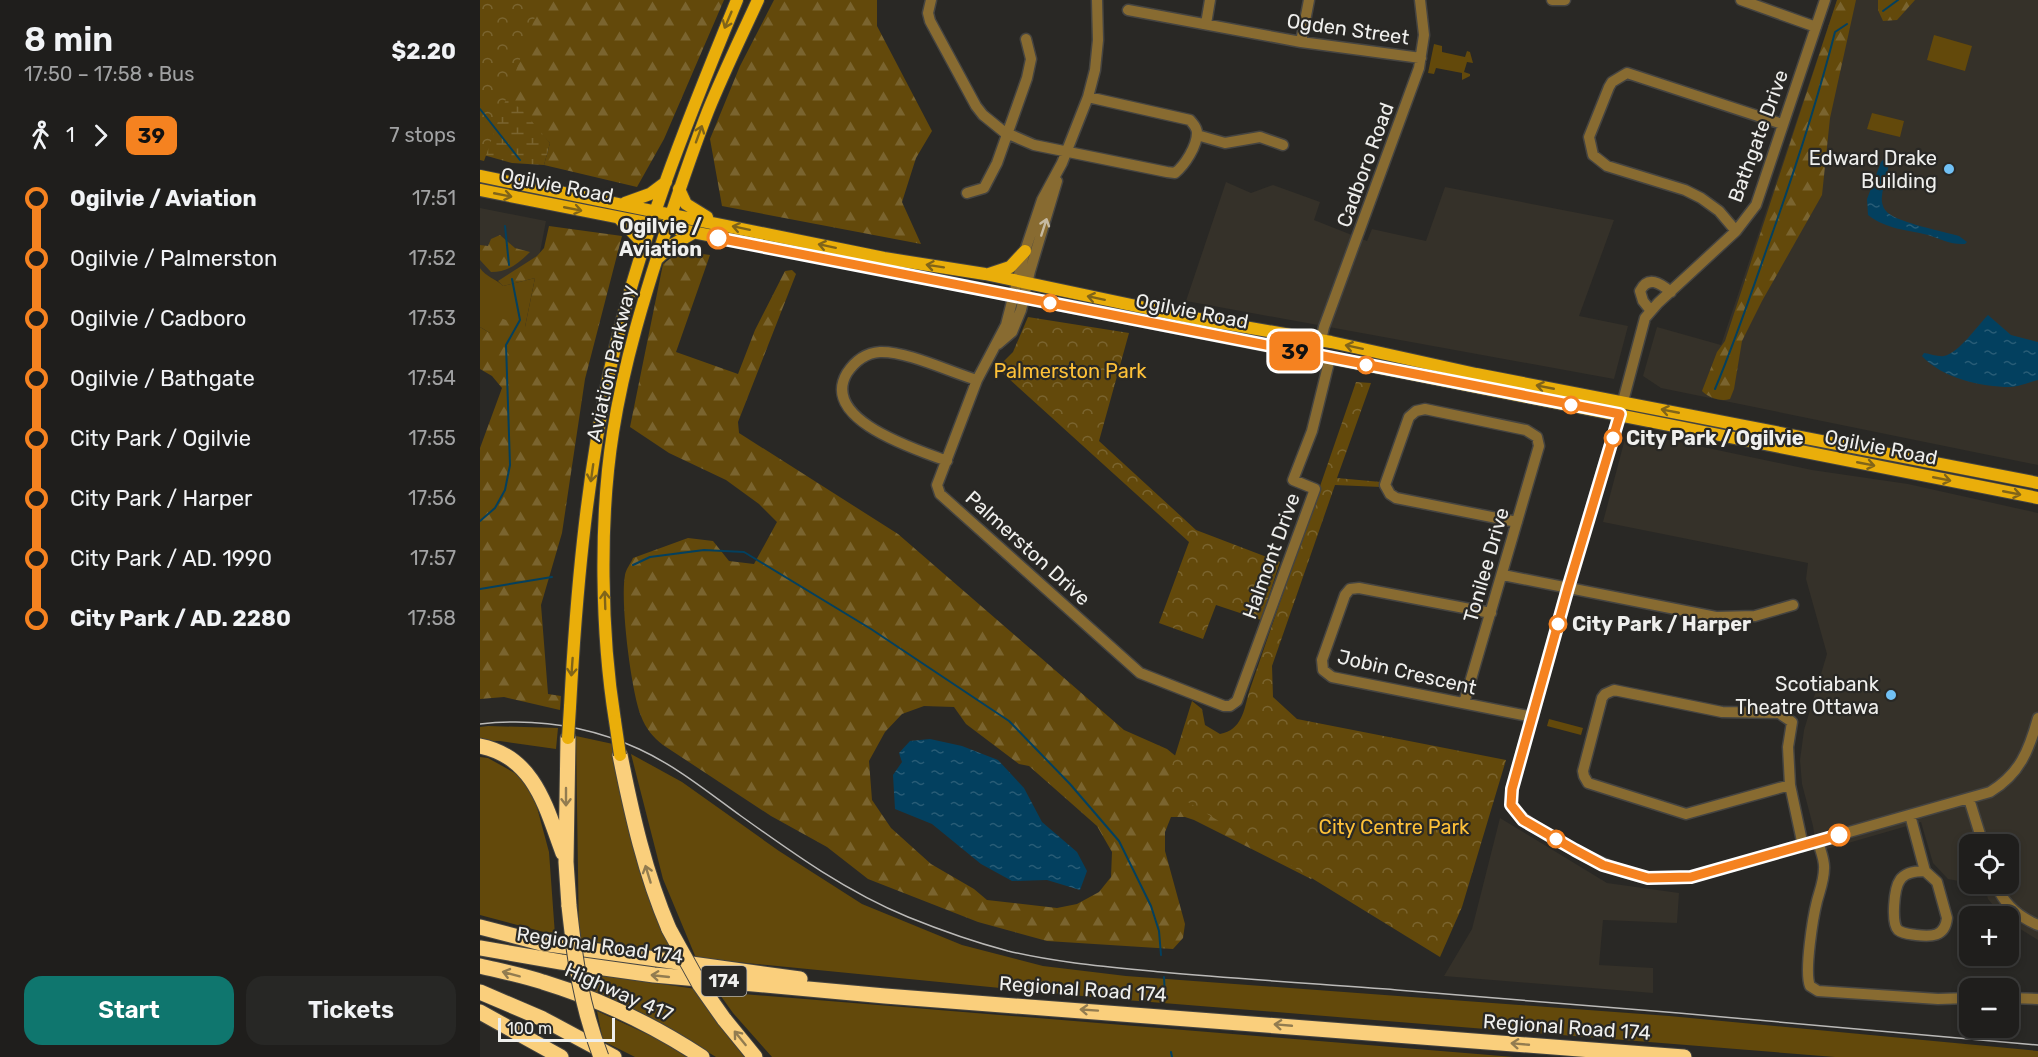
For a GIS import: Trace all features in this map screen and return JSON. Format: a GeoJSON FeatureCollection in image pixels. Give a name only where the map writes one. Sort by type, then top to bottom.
{"type":"FeatureCollection","features":[{"type":"Feature","properties":{"kind":"highway"},"geometry":{"type":"LineString","coordinates":[[568,738],[566,862],[568,906],[576,969],[584,1006],[601,1057]]}},
{"type":"Feature","properties":{"kind":"highway"},"geometry":{"type":"LineString","coordinates":[[480,746],[499,751],[526,771],[540,796],[566,862]]}},
{"type":"Feature","properties":{"kind":"highway"},"geometry":{"type":"LineString","coordinates":[[620,755],[652,889],[669,929],[700,985],[755,1057]]}},
{"type":"Feature","properties":{"kind":"highway"},"geometry":{"type":"LineString","coordinates":[[480,927],[527,941],[598,952],[969,1001]]}},
{"type":"Feature","properties":{"kind":"highway"},"geometry":{"type":"LineString","coordinates":[[480,936],[515,942],[527,941]]}},
{"type":"Feature","properties":{"kind":"highway","name":"Regional Road 174"},"geometry":{"type":"LineString","coordinates":[[480,948],[654,975],[885,996],[1684,1057]]}},
{"type":"Feature","properties":{"kind":"highway","name":"Highway 417"},"geometry":{"type":"LineString","coordinates":[[480,966],[543,982],[610,1007],[657,1030],[702,1057]]}},
{"type":"Feature","properties":{"kind":"highway"},"geometry":{"type":"LineString","coordinates":[[480,992],[543,1019],[614,1057]]}},
{"type":"Feature","properties":{"kind":"highway"},"geometry":{"type":"LineString","coordinates":[[480,1012],[561,1057]]}},
{"type":"Feature","properties":{"kind":"main road","name":"Aviation Parkway"},"geometry":{"type":"LineString","coordinates":[[568,738],[577,611],[593,467],[610,373],[629,296],[666,182],[700,88],[737,0]]}},
{"type":"Feature","properties":{"kind":"main road","name":"Aviation Parkway"},"geometry":{"type":"LineString","coordinates":[[620,755],[609,675],[604,573],[608,471],[614,428],[629,355],[679,189],[707,112],[758,0]]}},
{"type":"Feature","properties":{"kind":"main road","name":"Ogilvie Road"},"geometry":{"type":"LineString","coordinates":[[480,176],[885,258],[985,274],[1193,318],[1321,340],[1621,408],[2038,498]]}},
{"type":"Feature","properties":{"kind":"main road"},"geometry":{"type":"LineString","coordinates":[[622,204],[644,197],[666,182]]}},
{"type":"Feature","properties":{"kind":"main road"},"geometry":{"type":"LineString","coordinates":[[679,189],[686,204],[718,223]]}},
{"type":"Feature","properties":{"kind":"main road","name":"Ogilvie Road"},"geometry":{"type":"LineString","coordinates":[[480,190],[1330,358],[2038,483]]}},
{"type":"Feature","properties":{"kind":"main road"},"geometry":{"type":"LineString","coordinates":[[619,218],[639,239],[643,253]]}},
{"type":"Feature","properties":{"kind":"main road"},"geometry":{"type":"LineString","coordinates":[[656,261],[667,249],[693,233]]}},
{"type":"Feature","properties":{"kind":"main road"},"geometry":{"type":"LineString","coordinates":[[985,274],[1010,267],[1025,251]]}},
{"type":"Feature","properties":{"kind":"street"},"geometry":{"type":"LineString","coordinates":[[931,0],[928,13],[930,21],[968,92],[984,115],[1007,134],[1034,145],[1175,173],[1185,165],[1197,135],[1196,127],[1190,120],[1088,97]]}},
{"type":"Feature","properties":{"kind":"street"},"geometry":{"type":"LineString","coordinates":[[1023,283],[1025,251],[1042,200],[1062,163],[1088,97],[1095,70],[1098,40],[1097,0]]}},
{"type":"Feature","properties":{"kind":"street"},"geometry":{"type":"LineString","coordinates":[[1206,24],[1210,0]]}},
{"type":"Feature","properties":{"kind":"street"},"geometry":{"type":"LineString","coordinates":[[1301,42],[1309,0]]}},
{"type":"Feature","properties":{"kind":"street","name":"Cadboro Road"},"geometry":{"type":"LineString","coordinates":[[1321,340],[1421,58],[1424,35],[1420,0]]}},
{"type":"Feature","properties":{"kind":"street"},"geometry":{"type":"LineString","coordinates":[[1552,0],[1566,0]]}},
{"type":"Feature","properties":{"kind":"street"},"geometry":{"type":"LineString","coordinates":[[1741,0],[1816,27]]}},
{"type":"Feature","properties":{"kind":"street","name":"Bathgate Drive"},"geometry":{"type":"LineString","coordinates":[[1803,846],[1691,877],[1648,878],[1603,865],[1523,820],[1511,805],[1512,789],[1645,318],[1736,231],[1756,206],[1825,0]]}},
{"type":"Feature","properties":{"kind":"street","name":"Ogden Street"},"geometry":{"type":"LineString","coordinates":[[1128,10],[1301,42],[1421,58]]}},
{"type":"Feature","properties":{"kind":"street"},"geometry":{"type":"LineString","coordinates":[[967,194],[984,188],[997,163],[1031,59],[1026,39]]}},
{"type":"Feature","properties":{"kind":"street"},"geometry":{"type":"LineString","coordinates":[[1736,231],[1719,212],[1701,198],[1685,190],[1607,166],[1593,155],[1589,137],[1612,82],[1627,73],[1782,124]]}},
{"type":"Feature","properties":{"kind":"street"},"geometry":{"type":"LineString","coordinates":[[1197,135],[1226,143],[1260,137],[1283,145]]}},
{"type":"Feature","properties":{"kind":"street"},"geometry":{"type":"LineString","coordinates":[[1023,283],[1030,271],[1062,163]]}},
{"type":"Feature","properties":{"kind":"street"},"geometry":{"type":"LineString","coordinates":[[1651,311],[1643,301],[1640,291],[1643,285],[1653,281],[1671,292]]}},
{"type":"Feature","properties":{"kind":"street","name":"Palmerston Drive"},"geometry":{"type":"LineString","coordinates":[[1023,283],[1019,298],[977,380],[937,485],[940,494],[1140,673],[1224,706],[1230,706]]}},
{"type":"Feature","properties":{"kind":"street"},"geometry":{"type":"LineString","coordinates":[[947,461],[897,442],[866,424],[852,412],[846,403],[842,394],[844,379],[857,360],[881,352],[927,363],[977,380]]}},
{"type":"Feature","properties":{"kind":"street","name":"Halmont Drive"},"geometry":{"type":"LineString","coordinates":[[1230,706],[1237,702],[1250,669],[1315,489],[1293,480],[1312,431],[1330,358]]}},
{"type":"Feature","properties":{"kind":"street","name":"Tonilee Drive"},"geometry":{"type":"LineString","coordinates":[[1464,704],[1503,576],[1539,446],[1537,437],[1526,430],[1425,409],[1416,411],[1409,417],[1385,485],[1390,494],[1396,498],[1517,522]]}},
{"type":"Feature","properties":{"kind":"street"},"geometry":{"type":"LineString","coordinates":[[1503,576],[1716,617],[1755,616],[1793,605]]}},
{"type":"Feature","properties":{"kind":"street","name":"Jobin Crescent"},"geometry":{"type":"LineString","coordinates":[[1491,613],[1359,588],[1350,590],[1345,595],[1322,660],[1323,670],[1332,677],[1533,717]]}},
{"type":"Feature","properties":{"kind":"street"},"geometry":{"type":"LineString","coordinates":[[1790,785],[1686,814],[1588,783],[1583,771],[1602,698],[1614,690],[1722,712],[1779,713],[1792,722],[1788,747],[1790,785],[1803,846],[1990,792],[2011,777],[2028,749],[2038,718]]}},
{"type":"Feature","properties":{"kind":"street"},"geometry":{"type":"LineString","coordinates":[[1969,799],[1980,834]]}},
{"type":"Feature","properties":{"kind":"street"},"geometry":{"type":"LineString","coordinates":[[1910,815],[1928,872],[1937,882],[1947,918],[1942,932],[1936,936],[1902,933],[1894,925],[1897,884],[1902,877],[1910,873],[1928,872]]}},
{"type":"Feature","properties":{"kind":"street"},"geometry":{"type":"LineString","coordinates":[[1818,841],[1825,868],[1816,904],[1809,955],[1807,976],[1810,986],[1818,991],[1959,998]]}},
{"type":"Feature","properties":{"kind":"street"},"geometry":{"type":"LineString","coordinates":[[2002,894],[2015,911],[2038,925]]}},
{"type":"Feature","properties":{"kind":"street"},"geometry":{"type":"LineString","coordinates":[[2019,998],[2038,999]]}},
{"type":"Feature","properties":{"kind":"shaded area"},"geometry":{"type":"Polygon","coordinates":[[[1837,0],[2038,0],[2038,465],[1661,388],[1643,376],[1657,327],[1721,345],[1837,0]]]}},
{"type":"Feature","properties":{"kind":"shaded area"},"geometry":{"type":"Polygon","coordinates":[[[1226,182],[1251,193],[1273,185],[1320,202],[1314,220],[1367,241],[1372,229],[1426,241],[1445,187],[1614,220],[1579,316],[1628,326],[1614,379],[1186,301],[1226,182]]]}},
{"type":"Feature","properties":{"kind":"shaded area"},"geometry":{"type":"Polygon","coordinates":[[[480,208],[546,221],[535,278],[503,286],[498,281],[485,276],[480,268],[480,208]]]}},
{"type":"Feature","properties":{"kind":"shaded area","name":"Scotiabank Theatre Ottawa"},"geometry":{"type":"Polygon","coordinates":[[[1627,431],[1812,470],[1908,484],[2038,513],[2038,940],[2019,928],[2019,906],[1994,906],[1987,894],[2019,894],[2019,834],[1959,834],[1959,881],[1948,879],[1933,863],[1921,822],[1817,852],[1802,784],[1800,760],[1804,730],[1827,654],[1806,579],[1808,563],[1603,522],[1627,431]]]}},
{"type":"Feature","properties":{"kind":"shaded area"},"geometry":{"type":"Polygon","coordinates":[[[1500,818],[1607,883],[1679,893],[1677,923],[1603,920],[1599,965],[1653,968],[1653,993],[1444,976],[1472,929],[1500,818]]]}},
{"type":"Feature","properties":{"kind":"green space"},"geometry":{"type":"Polygon","coordinates":[[[480,0],[724,0],[664,139],[637,187],[544,165],[550,143],[493,83],[480,0]]]}},
{"type":"Feature","properties":{"kind":"green space"},"geometry":{"type":"Polygon","coordinates":[[[480,0],[541,0],[484,161],[480,160],[480,0]]]}},
{"type":"Feature","properties":{"kind":"green space"},"geometry":{"type":"Polygon","coordinates":[[[774,0],[877,0],[877,26],[932,131],[916,158],[902,202],[921,244],[722,206],[710,139],[740,66],[774,0]]]}},
{"type":"Feature","properties":{"kind":"green space"},"geometry":{"type":"Polygon","coordinates":[[[1837,0],[1856,0],[1830,118],[1822,195],[1742,341],[1734,389],[1730,399],[1715,399],[1702,391],[1717,352],[1725,341],[1837,0]]]}},
{"type":"Feature","properties":{"kind":"green space"},"geometry":{"type":"Polygon","coordinates":[[[1878,0],[1915,0],[1897,20],[1883,21],[1878,10],[1878,0]]]}},
{"type":"Feature","properties":{"kind":"green space"},"geometry":{"type":"Polygon","coordinates":[[[1934,35],[1972,46],[1965,71],[1927,60],[1934,35]]]}},
{"type":"Feature","properties":{"kind":"green space"},"geometry":{"type":"Polygon","coordinates":[[[1434,44],[1442,46],[1442,52],[1465,57],[1467,51],[1470,52],[1473,63],[1467,62],[1464,72],[1470,76],[1462,80],[1462,73],[1436,68],[1434,74],[1428,73],[1434,44]]]}},
{"type":"Feature","properties":{"kind":"green space"},"geometry":{"type":"Polygon","coordinates":[[[480,74],[523,111],[550,143],[544,165],[512,163],[480,154],[480,74]]]}},
{"type":"Feature","properties":{"kind":"green space"},"geometry":{"type":"Polygon","coordinates":[[[1872,113],[1904,121],[1900,137],[1867,129],[1872,113]]]}},
{"type":"Feature","properties":{"kind":"green space"},"geometry":{"type":"Polygon","coordinates":[[[549,226],[622,236],[585,379],[562,533],[541,605],[548,694],[561,696],[560,710],[504,697],[480,699],[480,448],[502,388],[492,376],[480,369],[480,327],[490,333],[498,317],[525,327],[535,278],[503,286],[498,281],[537,256],[544,248],[549,226]]]}},
{"type":"Feature","properties":{"kind":"green space"},"geometry":{"type":"Polygon","coordinates":[[[500,235],[515,248],[530,252],[503,271],[491,272],[480,260],[480,245],[488,246],[491,239],[500,235]]]}},
{"type":"Feature","properties":{"kind":"green space"},"geometry":{"type":"Polygon","coordinates":[[[680,251],[710,255],[676,352],[738,374],[755,330],[785,271],[792,270],[796,274],[738,422],[739,433],[898,534],[1124,730],[1167,749],[1322,867],[1311,879],[1194,820],[1185,817],[1171,817],[1165,832],[1165,851],[1185,924],[1183,938],[1173,949],[1047,941],[978,922],[868,879],[827,847],[771,816],[656,739],[645,725],[637,704],[627,646],[624,587],[626,573],[633,558],[688,538],[713,541],[729,561],[754,564],[777,522],[759,504],[726,480],[669,453],[630,427],[663,264],[680,251]],[[924,706],[902,714],[885,732],[869,761],[872,800],[891,828],[931,864],[974,889],[987,900],[1057,908],[1077,904],[1099,892],[1111,877],[1112,852],[1097,826],[1029,766],[1019,764],[966,724],[954,707],[924,706]]]}},
{"type":"Feature","properties":{"kind":"green space"},"geometry":{"type":"Polygon","coordinates":[[[480,268],[503,286],[535,278],[525,327],[490,333],[480,327],[480,268]]]}},
{"type":"Feature","properties":{"kind":"green space","name":"Palmerston Park"},"geometry":{"type":"Polygon","coordinates":[[[1028,317],[1129,333],[1099,441],[1196,530],[1280,562],[1261,620],[1216,605],[1203,639],[1159,623],[1189,542],[997,368],[1013,352],[1028,317]]]}},
{"type":"Feature","properties":{"kind":"green space","name":"City Centre Park"},"geometry":{"type":"Polygon","coordinates":[[[1356,382],[1371,383],[1337,478],[1381,482],[1381,487],[1335,485],[1272,666],[1273,697],[1297,719],[1506,760],[1462,907],[1440,957],[1165,788],[1192,701],[1202,709],[1205,725],[1220,734],[1233,728],[1241,718],[1356,382]]]}},
{"type":"Feature","properties":{"kind":"green space"},"geometry":{"type":"Polygon","coordinates":[[[1549,719],[1583,728],[1581,735],[1547,726],[1549,719]]]}},
{"type":"Feature","properties":{"kind":"green space"},"geometry":{"type":"Polygon","coordinates":[[[480,727],[558,728],[556,749],[500,741],[480,741],[480,727]]]}},
{"type":"Feature","properties":{"kind":"green space"},"geometry":{"type":"Polygon","coordinates":[[[576,736],[613,744],[632,837],[657,919],[676,956],[579,939],[576,736]]]}},
{"type":"Feature","properties":{"kind":"green space"},"geometry":{"type":"Polygon","coordinates":[[[631,754],[682,782],[779,851],[862,904],[962,945],[1043,966],[1126,976],[1669,1016],[2038,1051],[2038,1057],[1835,1057],[1113,999],[696,958],[663,879],[631,754]]]}},
{"type":"Feature","properties":{"kind":"green space"},"geometry":{"type":"Polygon","coordinates":[[[480,757],[488,758],[520,776],[535,800],[549,852],[555,935],[480,915],[480,757]]]}},
{"type":"Feature","properties":{"kind":"green space"},"geometry":{"type":"Polygon","coordinates":[[[586,973],[696,989],[751,1057],[716,1057],[652,1018],[589,990],[586,973]]]}},
{"type":"Feature","properties":{"kind":"green space"},"geometry":{"type":"Polygon","coordinates":[[[718,992],[1514,1057],[772,1057],[733,1013],[718,992]]]}},
{"type":"Feature","properties":{"kind":"green space"},"geometry":{"type":"Polygon","coordinates":[[[597,1011],[660,1040],[687,1057],[635,1057],[603,1041],[597,1011]]]}},
{"type":"Feature","properties":{"kind":"water"},"geometry":{"type":"Polygon","coordinates":[[[1885,158],[1888,159],[1888,169],[1882,201],[1886,211],[1894,217],[1911,223],[1959,236],[1967,242],[1965,244],[1951,243],[1890,226],[1868,215],[1867,199],[1881,162],[1885,158]]]}},
{"type":"Feature","properties":{"kind":"water"},"geometry":{"type":"Polygon","coordinates":[[[1988,315],[2011,335],[2038,342],[2038,380],[2010,387],[1975,383],[1940,370],[1922,356],[1924,353],[1942,356],[1950,354],[1988,315]]]}},
{"type":"Feature","properties":{"kind":"water"},"geometry":{"type":"Polygon","coordinates":[[[930,739],[962,746],[998,760],[1024,788],[1042,822],[1077,852],[1087,871],[1080,890],[1047,880],[1012,881],[981,864],[932,824],[895,809],[893,775],[902,762],[899,753],[910,741],[930,739]]]}},
{"type":"Feature","properties":{"kind":"waterway"},"geometry":{"type":"LineString","coordinates":[[1883,11],[1898,0]]}},
{"type":"Feature","properties":{"kind":"waterway"},"geometry":{"type":"LineString","coordinates":[[1715,389],[1742,320],[1794,170],[1835,32],[1847,24]]}},
{"type":"Feature","properties":{"kind":"waterway"},"geometry":{"type":"LineString","coordinates":[[480,109],[520,160]]}},
{"type":"Feature","properties":{"kind":"waterway"},"geometry":{"type":"LineString","coordinates":[[505,226],[509,265]]}},
{"type":"Feature","properties":{"kind":"waterway"},"geometry":{"type":"LineString","coordinates":[[480,521],[495,508],[505,490],[510,465],[506,345],[520,320],[512,279]]}},
{"type":"Feature","properties":{"kind":"waterway"},"geometry":{"type":"LineString","coordinates":[[633,565],[650,557],[704,550],[744,552],[871,629],[1009,721],[1070,784],[1119,841],[1151,906],[1159,931],[1161,955]]}},
{"type":"Feature","properties":{"kind":"waterway"},"geometry":{"type":"LineString","coordinates":[[480,589],[552,577]]}},
{"type":"Feature","properties":{"kind":"waterway"},"geometry":{"type":"LineString","coordinates":[[1164,977],[1165,997]]}},
{"type":"Feature","properties":{"kind":"waterway"},"geometry":{"type":"LineString","coordinates":[[1171,1052],[1172,1057]]}},
{"type":"Feature","properties":{"kind":"tram line"},"geometry":{"type":"LineString","coordinates":[[480,724],[541,723],[581,729],[620,741],[679,771],[801,858],[885,907],[945,931],[995,947],[1046,959],[1161,972],[2038,1045]]}},
{"type":"Feature","properties":{"kind":"bus line","name":"39"},"geometry":{"type":"LineString","coordinates":[[718,238],[1620,414],[1568,588],[1512,789],[1511,805],[1523,820],[1603,865],[1648,878],[1691,877],[1839,835]]}},
{"type":"Feature","properties":{"kind":"place","name":"Edward Drake Building"},"geometry":{"type":"Point","coordinates":[1949,169]}},
{"type":"Feature","properties":{"kind":"place","name":"Ogilvie / Aviation"},"geometry":{"type":"Point","coordinates":[718,238]}},
{"type":"Feature","properties":{"kind":"place","name":"City Park / Ogilvie"},"geometry":{"type":"Point","coordinates":[1613,438]}},
{"type":"Feature","properties":{"kind":"place","name":"City Park / Harper"},"geometry":{"type":"Point","coordinates":[1558,624]}},
{"type":"Feature","properties":{"kind":"place","name":"Scotiabank Theatre Ottawa"},"geometry":{"type":"Point","coordinates":[1891,695]}}]}
